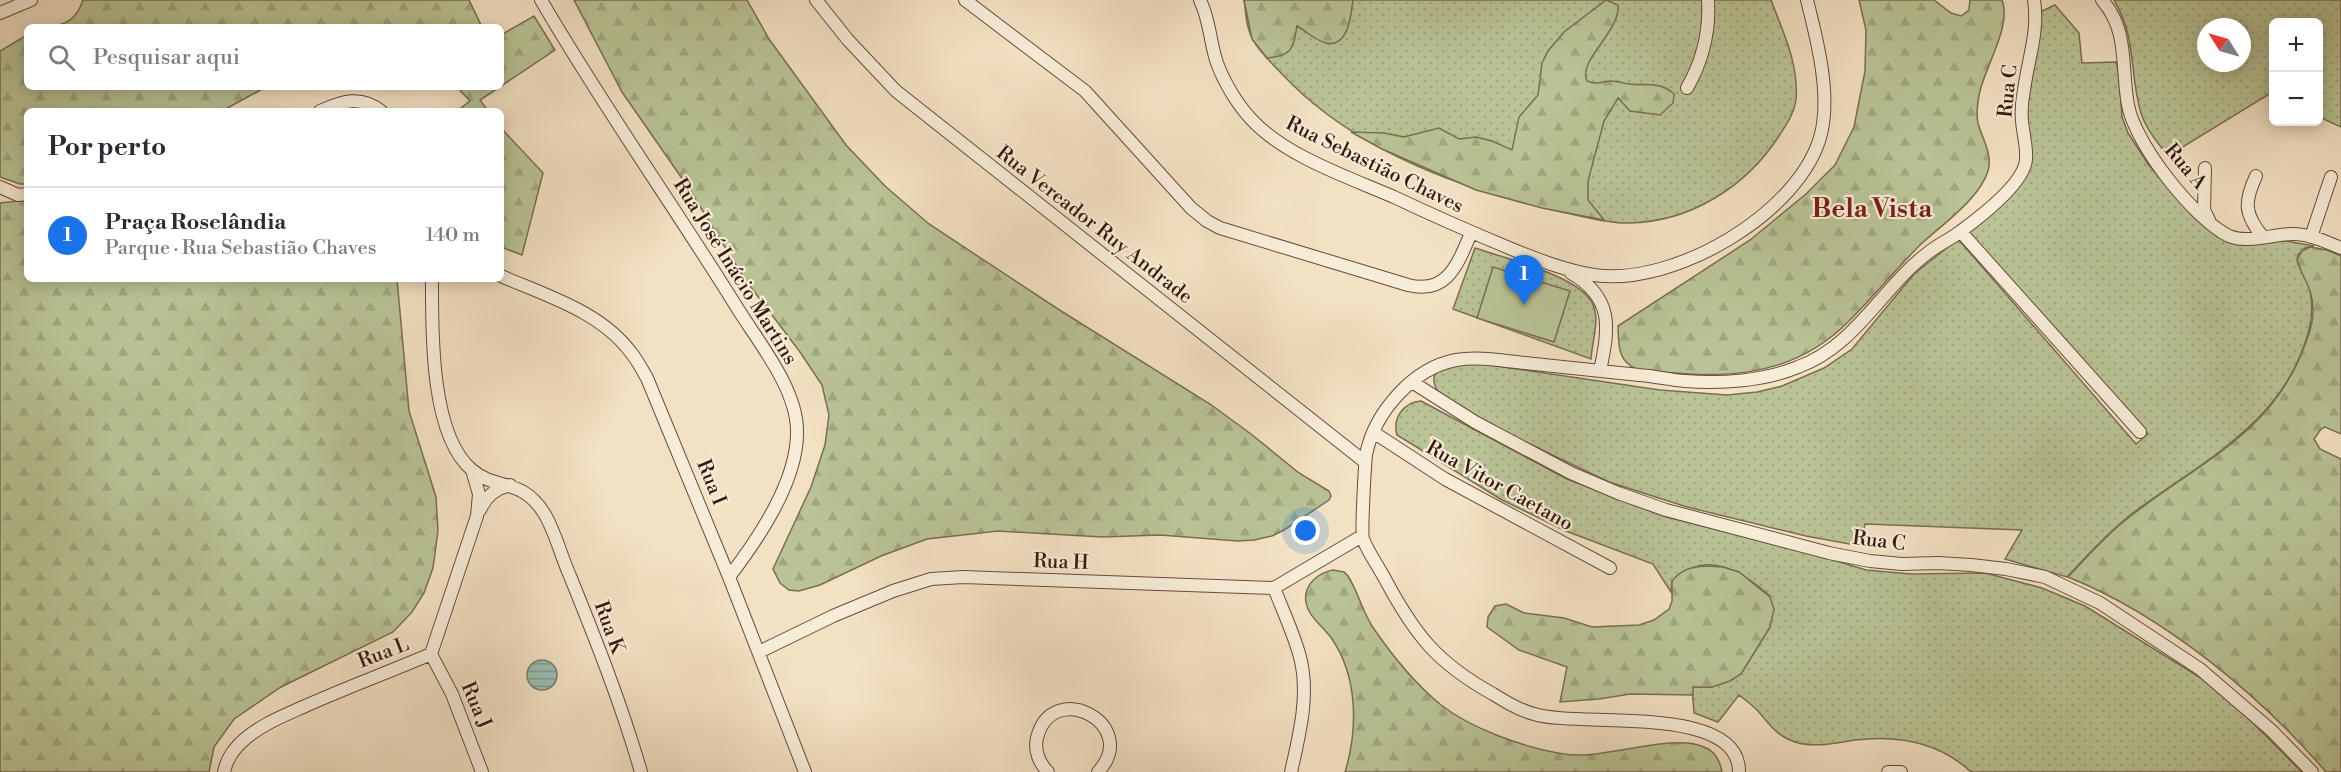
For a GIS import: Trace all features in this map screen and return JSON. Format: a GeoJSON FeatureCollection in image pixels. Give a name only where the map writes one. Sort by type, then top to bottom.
{"type":"FeatureCollection","features":[{"type":"Feature","properties":{"kind":"street"},"geometry":{"type":"LineString","coordinates":[[0,13],[31,0]]}},
{"type":"Feature","properties":{"kind":"street","name":"Rua José Inácio Martins"},"geometry":{"type":"LineString","coordinates":[[541,0],[566,44],[719,279],[785,386],[794,408],[797,443],[790,472],[760,533],[729,577]]}},
{"type":"Feature","properties":{"kind":"street","name":"Rua Vereador Ruy Andrade"},"geometry":{"type":"LineString","coordinates":[[816,0],[848,40],[896,91],[1365,462]]}},
{"type":"Feature","properties":{"kind":"street"},"geometry":{"type":"LineString","coordinates":[[1687,88],[1699,68],[1705,46],[1708,0]]}},
{"type":"Feature","properties":{"kind":"street","name":"Rua Sebastião Chaves"},"geometry":{"type":"LineString","coordinates":[[1202,2],[1222,76],[1251,119],[1270,136],[1316,162],[1472,233],[1575,271],[1618,277],[1671,267],[1710,250],[1731,238],[1793,186],[1814,153],[1821,132],[1824,108],[1818,56],[1806,0]]}},
{"type":"Feature","properties":{"kind":"street","name":"Rua C"},"geometry":{"type":"LineString","coordinates":[[1372,432],[1391,403],[1412,382],[1455,360],[1477,358],[1683,381],[1723,382],[1765,376],[1798,368],[1829,352],[1851,333],[1919,259],[1961,232],[2014,185],[2025,166],[2027,156],[2022,120],[2023,92],[2037,21],[2034,0]]}},
{"type":"Feature","properties":{"kind":"street","name":"Rua A"},"geometry":{"type":"LineString","coordinates":[[2102,0],[2115,17],[2121,38],[2127,103],[2132,123],[2157,165],[2212,226],[2232,237],[2244,239],[2296,234],[2341,248]]}},
{"type":"Feature","properties":{"kind":"street"},"geometry":{"type":"LineString","coordinates":[[970,1],[1085,92],[1191,208],[1220,228],[1424,288],[1439,283],[1454,269],[1472,233]]}},
{"type":"Feature","properties":{"kind":"street"},"geometry":{"type":"LineString","coordinates":[[328,108],[360,100],[375,108]]}},
{"type":"Feature","properties":{"kind":"street"},"geometry":{"type":"LineString","coordinates":[[2205,168],[2204,210],[2212,226]]}},
{"type":"Feature","properties":{"kind":"street"},"geometry":{"type":"LineString","coordinates":[[2256,176],[2246,208],[2252,224],[2263,237]]}},
{"type":"Feature","properties":{"kind":"street"},"geometry":{"type":"LineString","coordinates":[[2311,237],[2331,177]]}},
{"type":"Feature","properties":{"kind":"street"},"geometry":{"type":"LineString","coordinates":[[0,187],[22,195]]}},
{"type":"Feature","properties":{"kind":"street"},"geometry":{"type":"LineString","coordinates":[[0,197],[22,195]]}},
{"type":"Feature","properties":{"kind":"street"},"geometry":{"type":"LineString","coordinates":[[1961,232],[2140,432]]}},
{"type":"Feature","properties":{"kind":"street"},"geometry":{"type":"LineString","coordinates":[[1546,261],[1583,281],[1601,304],[1606,318],[1607,334],[1600,371]]}},
{"type":"Feature","properties":{"kind":"street","name":"Rua I"},"geometry":{"type":"LineString","coordinates":[[504,277],[587,315],[616,336],[632,353],[647,378],[729,577],[805,772]]}},
{"type":"Feature","properties":{"kind":"street"},"geometry":{"type":"LineString","coordinates":[[432,282],[435,369],[439,399],[451,440],[472,470],[491,480],[510,485]]}},
{"type":"Feature","properties":{"kind":"street","name":"Rua C"},"geometry":{"type":"LineString","coordinates":[[1412,382],[1475,422],[1571,473],[1666,510],[1829,553],[1870,561],[1971,565],[2045,577],[2100,603],[2200,669],[2271,730],[2312,772]]}},
{"type":"Feature","properties":{"kind":"street"},"geometry":{"type":"LineString","coordinates":[[1372,432],[1365,462],[1362,536],[1403,611],[1436,656],[1475,684],[1520,709],[1551,719],[1682,725],[1701,730],[1730,747],[1737,757],[1739,772]]}},
{"type":"Feature","properties":{"kind":"street","name":"Rua Vitor Caetano"},"geometry":{"type":"LineString","coordinates":[[1372,432],[1445,479],[1610,568]]}},
{"type":"Feature","properties":{"kind":"street","name":"Rua L"},"geometry":{"type":"LineString","coordinates":[[224,772],[236,748],[251,734],[271,721],[340,690],[431,654],[477,516],[479,494],[472,470]]}},
{"type":"Feature","properties":{"kind":"street"},"geometry":{"type":"LineString","coordinates":[[477,516],[481,506],[490,495],[510,485]]}},
{"type":"Feature","properties":{"kind":"street","name":"Rua K"},"geometry":{"type":"LineString","coordinates":[[510,485],[521,489],[533,499],[546,516],[587,620],[641,772]]}},
{"type":"Feature","properties":{"kind":"street"},"geometry":{"type":"LineString","coordinates":[[1291,772],[1301,729],[1303,693],[1301,660],[1274,588],[1362,536]]}},
{"type":"Feature","properties":{"kind":"street","name":"Rua H"},"geometry":{"type":"LineString","coordinates":[[759,652],[833,616],[893,591],[931,579],[963,577],[1274,588]]}},
{"type":"Feature","properties":{"kind":"street","name":"Rua J"},"geometry":{"type":"LineString","coordinates":[[431,654],[456,704],[482,772]]}},
{"type":"Feature","properties":{"kind":"street"},"geometry":{"type":"LineString","coordinates":[[1048,772],[1037,756],[1036,742],[1040,729],[1054,714],[1073,709],[1092,714],[1108,734],[1108,753],[1104,765],[1098,772]]}},
{"type":"Feature","properties":{"kind":"street"},"geometry":{"type":"LineString","coordinates":[[1888,772],[1901,772]]}},
{"type":"Feature","properties":{"kind":"green space"},"geometry":{"type":"Polygon","coordinates":[[[83,0],[469,0],[481,24],[62,24],[78,11],[83,0]]]}},
{"type":"Feature","properties":{"kind":"green space"},"geometry":{"type":"Polygon","coordinates":[[[574,0],[747,0],[769,39],[846,145],[885,186],[929,224],[1061,311],[1210,404],[1299,473],[1329,491],[1331,496],[1329,500],[1284,530],[1272,536],[1254,540],[1238,541],[1160,535],[1102,537],[998,531],[927,539],[881,556],[820,585],[799,591],[789,590],[780,583],[773,569],[811,487],[825,445],[829,415],[822,385],[744,278],[688,187],[622,92],[574,0]]]}},
{"type":"Feature","properties":{"kind":"green space"},"geometry":{"type":"Polygon","coordinates":[[[1244,0],[1771,0],[1793,61],[1796,100],[1789,119],[1766,154],[1733,186],[1714,198],[1674,216],[1652,221],[1621,223],[1598,220],[1528,204],[1451,180],[1377,146],[1343,125],[1311,101],[1259,49],[1249,31],[1244,0]]]}},
{"type":"Feature","properties":{"kind":"green space"},"geometry":{"type":"Polygon","coordinates":[[[1244,0],[1353,0],[1347,29],[1340,40],[1334,43],[1322,42],[1297,26],[1290,50],[1282,55],[1267,58],[1252,39],[1244,0]]]}},
{"type":"Feature","properties":{"kind":"green space"},"geometry":{"type":"Polygon","coordinates":[[[1606,0],[1618,5],[1617,15],[1588,64],[1587,81],[1653,85],[1664,87],[1674,94],[1673,103],[1660,115],[1630,111],[1618,98],[1604,121],[1588,181],[1588,200],[1604,220],[1542,208],[1476,190],[1382,149],[1351,132],[1384,133],[1404,137],[1439,128],[1459,139],[1476,137],[1512,150],[1519,117],[1538,95],[1542,63],[1548,51],[1564,32],[1606,0]]]}},
{"type":"Feature","properties":{"kind":"green space"},"geometry":{"type":"Polygon","coordinates":[[[1859,0],[1934,0],[1951,13],[1961,16],[1969,10],[1970,0],[2002,0],[2004,21],[1980,91],[1977,115],[1989,159],[1984,181],[1969,201],[1921,244],[1849,321],[1826,341],[1802,356],[1776,366],[1750,372],[1694,374],[1636,369],[1622,356],[1618,326],[1750,240],[1806,194],[1835,165],[1854,127],[1865,71],[1866,30],[1859,0]]]}},
{"type":"Feature","properties":{"kind":"green space"},"geometry":{"type":"Polygon","coordinates":[[[2114,0],[2341,0],[2341,127],[2323,119],[2323,18],[2269,18],[2269,94],[2168,156],[2149,130],[2141,113],[2126,28],[2114,0]]]}},
{"type":"Feature","properties":{"kind":"green space"},"geometry":{"type":"Polygon","coordinates":[[[2055,5],[2079,33],[2082,63],[2116,62],[2122,117],[2128,133],[2148,164],[2184,206],[2208,227],[2314,246],[2305,248],[2297,259],[2307,280],[2310,293],[2312,311],[2309,330],[2297,363],[2280,391],[2260,416],[2237,438],[2129,516],[2067,577],[2005,559],[2022,530],[1865,524],[1860,546],[1806,536],[1687,507],[1609,482],[1492,426],[1439,393],[1434,384],[1434,377],[1438,371],[1460,364],[1476,363],[1660,390],[1727,395],[1757,392],[1782,386],[1824,368],[1852,349],[1914,274],[1958,239],[2136,444],[2148,434],[1966,232],[2024,178],[2025,118],[2040,33],[2040,12],[2055,5]]]}},
{"type":"Feature","properties":{"kind":"green space"},"geometry":{"type":"Polygon","coordinates":[[[534,16],[555,50],[504,84],[504,33],[534,16]]]}},
{"type":"Feature","properties":{"kind":"green space"},"geometry":{"type":"Polygon","coordinates":[[[24,37],[24,90],[260,90],[228,108],[24,108],[24,184],[20,184],[0,177],[0,51],[24,37]]]}},
{"type":"Feature","properties":{"kind":"green space"},"geometry":{"type":"Polygon","coordinates":[[[460,90],[495,90],[480,100],[486,108],[461,108],[470,101],[460,90]]]}},
{"type":"Feature","properties":{"kind":"green space"},"geometry":{"type":"Polygon","coordinates":[[[504,131],[543,173],[522,255],[504,248],[504,131]]]}},
{"type":"Feature","properties":{"kind":"green space"},"geometry":{"type":"Polygon","coordinates":[[[24,200],[24,282],[397,282],[409,411],[436,497],[438,531],[433,568],[424,593],[412,612],[393,632],[281,687],[234,719],[214,747],[209,772],[0,772],[0,203],[24,200]]]}},
{"type":"Feature","properties":{"kind":"green space"},"geometry":{"type":"Polygon","coordinates":[[[2310,247],[2327,250],[2341,256],[2341,434],[2325,427],[2314,439],[2320,449],[2341,459],[2341,772],[2326,772],[2271,714],[2240,686],[2174,635],[2104,593],[2068,577],[2119,526],[2151,500],[2225,448],[2268,408],[2286,383],[2301,355],[2311,328],[2313,303],[2297,260],[2302,251],[2310,247]]]}},
{"type":"Feature","properties":{"kind":"green space"},"geometry":{"type":"Polygon","coordinates":[[[1475,248],[1542,270],[1576,287],[1587,296],[1594,307],[1596,319],[1591,359],[1453,309],[1475,248]]]}},
{"type":"Feature","properties":{"kind":"green space"},"geometry":{"type":"Polygon","coordinates":[[[1493,267],[1570,291],[1554,342],[1477,318],[1493,267]]]}},
{"type":"Feature","properties":{"kind":"green space"},"geometry":{"type":"Polygon","coordinates":[[[1421,401],[1567,479],[1663,516],[1817,555],[1866,570],[1911,574],[1985,573],[2042,588],[2085,606],[2201,678],[2244,714],[2302,772],[1971,772],[1959,762],[1931,747],[1902,740],[1871,739],[1817,745],[1795,742],[1778,733],[1757,710],[1739,695],[1718,722],[1694,713],[1692,687],[1712,687],[1741,674],[1770,627],[1770,596],[1734,571],[1713,565],[1703,565],[1684,572],[1672,581],[1671,592],[1653,564],[1566,531],[1502,500],[1397,435],[1396,423],[1401,412],[1409,404],[1421,401]]]}},
{"type":"Feature","properties":{"kind":"green space"},"geometry":{"type":"Polygon","coordinates":[[[1706,566],[1723,567],[1739,572],[1770,597],[1774,609],[1770,627],[1741,674],[1730,681],[1712,687],[1693,687],[1693,695],[1630,694],[1560,702],[1567,667],[1519,650],[1487,627],[1488,617],[1495,606],[1506,604],[1524,613],[1564,618],[1592,627],[1639,625],[1654,620],[1669,609],[1672,601],[1672,581],[1679,574],[1687,569],[1706,566]]]}},
{"type":"Feature","properties":{"kind":"green space"},"geometry":{"type":"Polygon","coordinates":[[[1333,570],[1344,572],[1348,576],[1372,626],[1412,678],[1441,705],[1468,722],[1516,742],[1564,754],[1597,754],[1655,744],[1690,743],[1711,751],[1718,760],[1722,772],[1345,772],[1352,739],[1351,687],[1341,654],[1332,639],[1313,617],[1306,602],[1309,585],[1317,577],[1333,570]]]}},
{"type":"Feature","properties":{"kind":"water"},"geometry":{"type":"Polygon","coordinates":[[[542,660],[553,664],[557,675],[553,686],[542,690],[531,686],[527,675],[531,664],[542,660]]]}},
{"type":"Feature","properties":{"kind":"place","name":"Praça Roselândia"},"geometry":{"type":"Point","coordinates":[1524,305]}},
{"type":"Feature","properties":{"kind":"district","name":"Bela Vista"},"geometry":{"type":"Point","coordinates":[1872,208]}}]}
